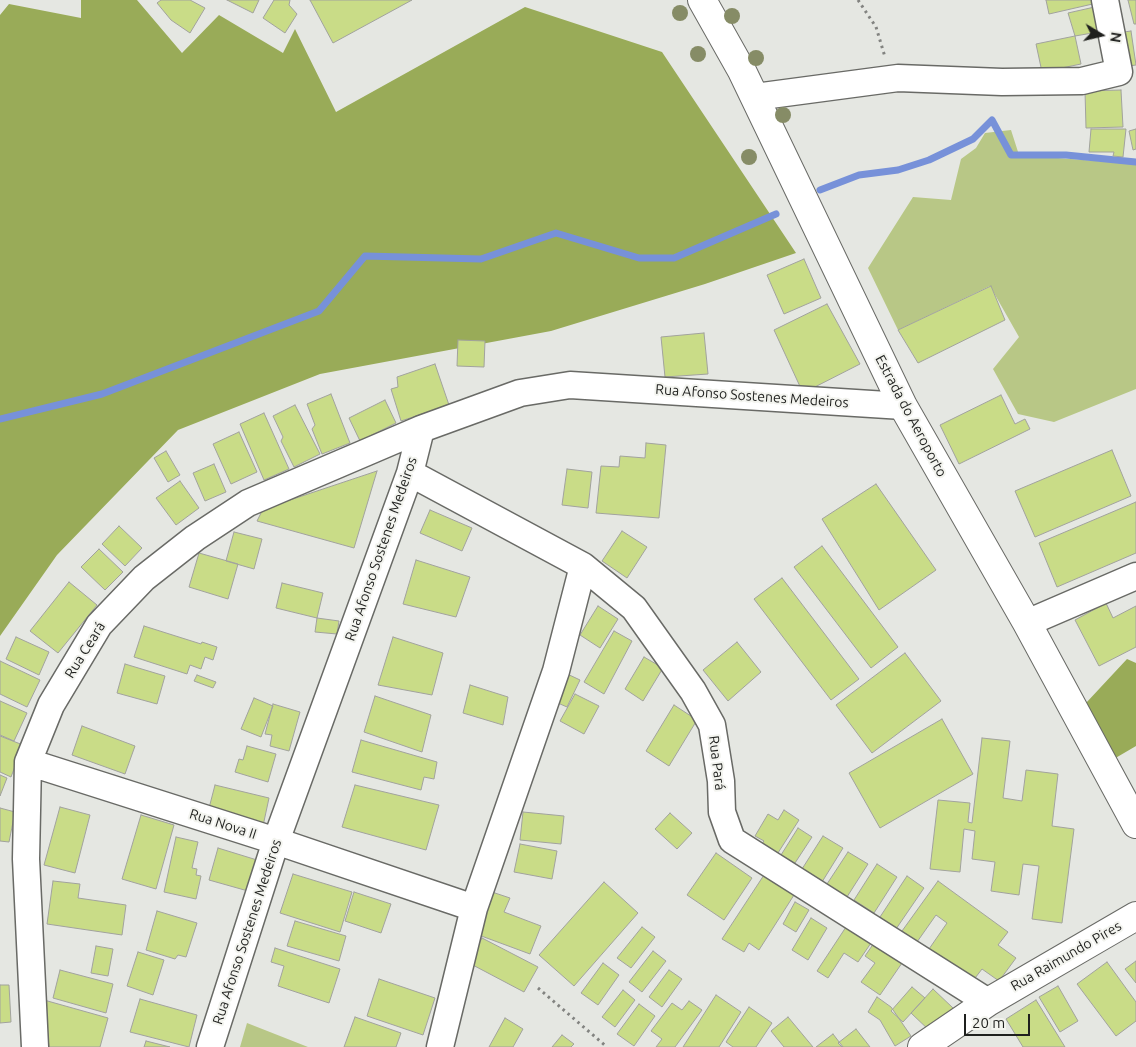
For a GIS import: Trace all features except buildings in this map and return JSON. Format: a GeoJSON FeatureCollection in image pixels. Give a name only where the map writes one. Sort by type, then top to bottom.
{"type":"FeatureCollection","features":[{"type":"Feature","properties":{"kind":"street","name":"Estrada do Aeroporto"},"geometry":{"type":"LineString","coordinates":[[702,0],[755,97],[903,406],[1027,623],[1134,816]]}},
{"type":"Feature","properties":{"kind":"street"},"geometry":{"type":"LineString","coordinates":[[755,97],[898,78],[1002,82],[1082,81],[1120,72],[1105,0]]}},
{"type":"Feature","properties":{"kind":"street","name":"Rua Afonso Sostenes Medeiros"},"geometry":{"type":"LineString","coordinates":[[210,1047],[276,841],[410,473],[421,429],[520,393],[570,385],[903,406]]}},
{"type":"Feature","properties":{"kind":"street","name":"Rua Ceará"},"geometry":{"type":"LineString","coordinates":[[35,1047],[26,859],[28,762],[51,705],[98,625],[144,578],[195,538],[248,503],[421,429]]}},
{"type":"Feature","properties":{"kind":"street","name":"Rua Pará"},"geometry":{"type":"LineString","coordinates":[[410,473],[583,566],[634,608],[693,690],[712,725],[721,781],[722,812],[732,840],[988,1002]]}},
{"type":"Feature","properties":{"kind":"street"},"geometry":{"type":"LineString","coordinates":[[440,1047],[474,908],[556,671],[583,566]]}},
{"type":"Feature","properties":{"kind":"street"},"geometry":{"type":"LineString","coordinates":[[1027,623],[1136,576]]}},
{"type":"Feature","properties":{"kind":"street","name":"Rua Nova II"},"geometry":{"type":"LineString","coordinates":[[28,762],[276,841],[474,908]]}},
{"type":"Feature","properties":{"kind":"street","name":"Rua Raimundo Pires"},"geometry":{"type":"LineString","coordinates":[[922,1047],[988,1002],[1136,916]]}},
{"type":"Feature","properties":{"kind":"path"},"geometry":{"type":"LineString","coordinates":[[858,0],[876,27],[888,68],[898,78]]}},
{"type":"Feature","properties":{"kind":"path"},"geometry":{"type":"LineString","coordinates":[[538,988],[606,1047]]}},
{"type":"Feature","properties":{"kind":"green space"},"geometry":{"type":"Polygon","coordinates":[[[81,0],[137,0],[182,53],[219,15],[283,53],[295,29],[336,112],[525,7],[662,52],[796,253],[705,284],[551,331],[320,374],[178,430],[57,555],[0,636],[0,15],[9,4],[81,18],[81,0]]]}},
{"type":"Feature","properties":{"kind":"green space"},"geometry":{"type":"Polygon","coordinates":[[[1011,130],[1019,155],[1136,164],[1136,389],[1054,422],[1018,414],[993,369],[1019,337],[990,286],[898,330],[868,268],[913,197],[951,200],[961,159],[976,148],[985,133],[1011,130]]]}},
{"type":"Feature","properties":{"kind":"green space"},"geometry":{"type":"Polygon","coordinates":[[[1127,659],[1136,663],[1136,746],[1107,763],[1086,703],[1127,659]]]}},
{"type":"Feature","properties":{"kind":"green space"},"geometry":{"type":"Polygon","coordinates":[[[247,1023],[308,1047],[240,1047],[247,1023]]]}},
{"type":"Feature","properties":{"kind":"waterway"},"geometry":{"type":"LineString","coordinates":[[820,190],[859,175],[898,170],[929,160],[973,139],[992,120],[1011,155],[1066,155],[1136,162]]}},
{"type":"Feature","properties":{"kind":"waterway"},"geometry":{"type":"LineString","coordinates":[[0,419],[102,394],[319,311],[365,256],[481,259],[556,233],[639,258],[674,258],[776,214]]}}]}
